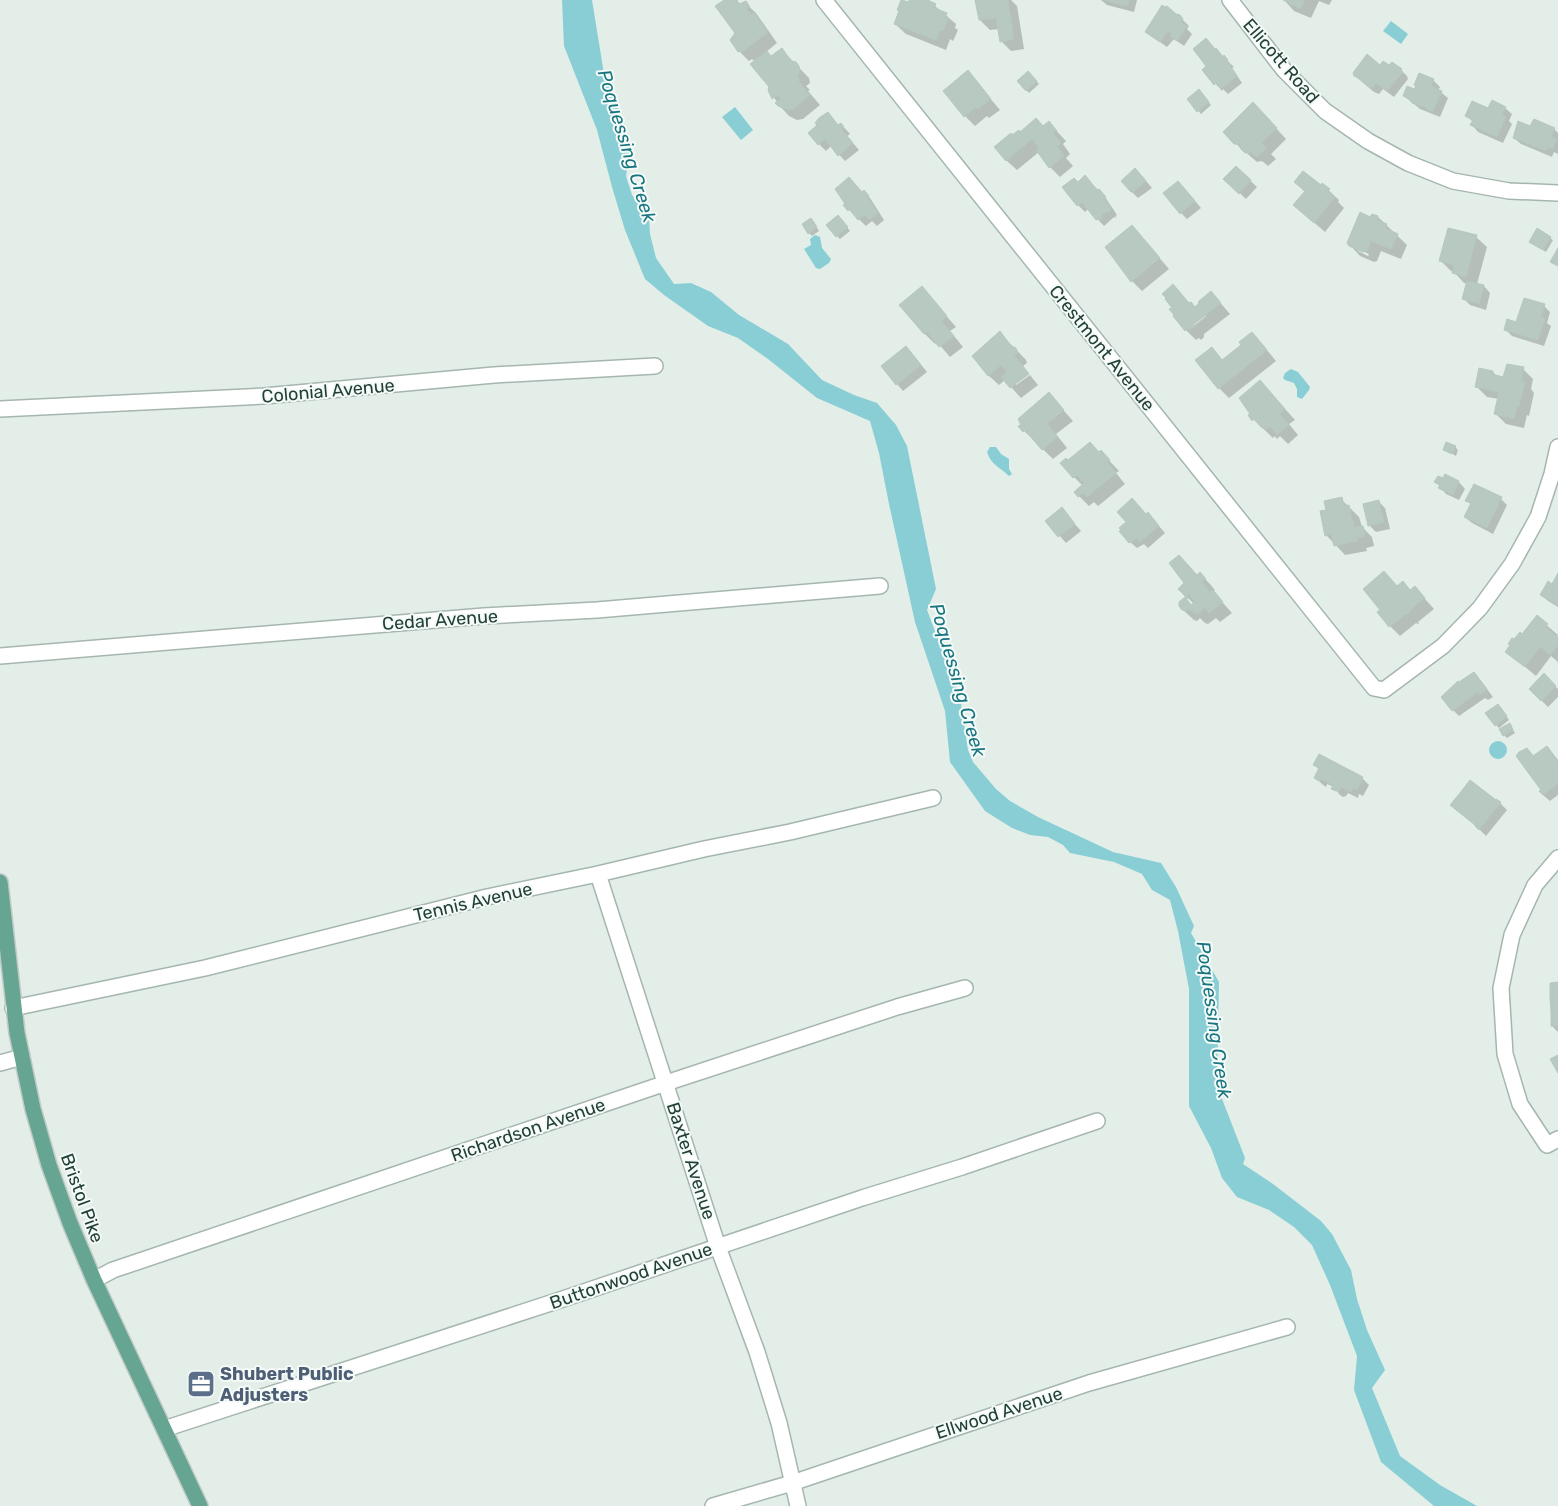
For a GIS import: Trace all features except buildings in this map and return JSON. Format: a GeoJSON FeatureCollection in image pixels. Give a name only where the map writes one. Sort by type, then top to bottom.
{"type":"FeatureCollection","features":[{"type":"Feature","properties":{"kind":"main road","name":"Bristol Pike"},"geometry":{"type":"LineString","coordinates":[[0,882],[13,1008],[22,1057],[49,1165],[70,1223],[94,1280],[200,1506]]}},
{"type":"Feature","properties":{"kind":"street","name":"Crestmont Avenue"},"geometry":{"type":"LineString","coordinates":[[824,0],[1374,688],[1384,690],[1443,646],[1480,608],[1512,564],[1538,518],[1552,474],[1558,447]]}},
{"type":"Feature","properties":{"kind":"street","name":"Ellicott Road"},"geometry":{"type":"LineString","coordinates":[[1230,0],[1284,70],[1325,111],[1368,141],[1408,163],[1453,181],[1509,191],[1558,193]]}},
{"type":"Feature","properties":{"kind":"street","name":"Colonial Avenue"},"geometry":{"type":"LineString","coordinates":[[0,409],[264,396],[494,375],[655,366]]}},
{"type":"Feature","properties":{"kind":"street","name":"Cedar Avenue"},"geometry":{"type":"LineString","coordinates":[[0,656],[880,586]]}},
{"type":"Feature","properties":{"kind":"street","name":"Tennis Avenue"},"geometry":{"type":"LineString","coordinates":[[13,1008],[205,968],[487,897],[790,832],[933,798]]}},
{"type":"Feature","properties":{"kind":"street"},"geometry":{"type":"LineString","coordinates":[[1552,1142],[1520,1104],[1505,1054],[1501,988],[1513,931],[1535,885],[1558,858]]}},
{"type":"Feature","properties":{"kind":"street","name":"Baxter Avenue"},"geometry":{"type":"LineString","coordinates":[[598,874],[718,1247],[757,1352],[779,1424],[798,1506]]}},
{"type":"Feature","properties":{"kind":"street","name":"Richardson Avenue"},"geometry":{"type":"LineString","coordinates":[[94,1280],[113,1270],[666,1083],[897,1007],[965,988]]}},
{"type":"Feature","properties":{"kind":"street"},"geometry":{"type":"LineString","coordinates":[[0,1063],[22,1057]]}},
{"type":"Feature","properties":{"kind":"street","name":"Buttonwood Avenue"},"geometry":{"type":"LineString","coordinates":[[164,1429],[1097,1121]]}},
{"type":"Feature","properties":{"kind":"street","name":"Ellwood Avenue"},"geometry":{"type":"LineString","coordinates":[[713,1506],[792,1483],[1089,1383],[1287,1327]]}},
{"type":"Feature","properties":{"kind":"water","name":"Poquessing Creek"},"geometry":{"type":"Polygon","coordinates":[[[562,0],[592,0],[604,74],[619,111],[630,149],[626,176],[632,195],[649,216],[650,234],[656,258],[674,284],[691,283],[711,292],[739,315],[788,344],[822,380],[877,403],[896,425],[907,446],[936,589],[927,610],[960,697],[968,750],[973,762],[996,789],[1010,801],[1038,817],[1113,852],[1161,863],[1176,887],[1194,926],[1191,933],[1219,982],[1217,1086],[1245,1158],[1243,1164],[1273,1184],[1321,1221],[1332,1234],[1351,1270],[1357,1299],[1367,1330],[1385,1370],[1372,1388],[1400,1456],[1440,1485],[1477,1506],[1434,1506],[1381,1462],[1354,1390],[1357,1356],[1330,1285],[1312,1245],[1294,1227],[1269,1210],[1237,1197],[1222,1178],[1211,1148],[1189,1106],[1189,989],[1170,900],[1152,890],[1142,874],[1114,862],[1070,853],[1063,845],[1048,837],[1030,835],[1012,828],[985,811],[950,762],[945,711],[915,622],[879,453],[870,421],[817,398],[738,338],[708,326],[645,279],[625,230],[597,130],[564,46],[562,0]]]}},
{"type":"Feature","properties":{"kind":"water"},"geometry":{"type":"Polygon","coordinates":[[[1391,21],[1408,34],[1401,44],[1383,31],[1391,21]]]}},
{"type":"Feature","properties":{"kind":"water"},"geometry":{"type":"Polygon","coordinates":[[[735,107],[753,130],[741,140],[722,117],[735,107]]]}},
{"type":"Feature","properties":{"kind":"water"},"geometry":{"type":"Polygon","coordinates":[[[815,235],[820,237],[822,248],[831,259],[829,263],[820,269],[816,268],[804,249],[811,245],[810,239],[815,235]]]}},
{"type":"Feature","properties":{"kind":"water"},"geometry":{"type":"Polygon","coordinates":[[[1291,369],[1298,372],[1310,387],[1302,399],[1297,397],[1297,389],[1294,383],[1283,378],[1285,373],[1291,369]]]}},
{"type":"Feature","properties":{"kind":"water"},"geometry":{"type":"Polygon","coordinates":[[[990,447],[996,447],[1001,454],[1009,459],[1009,469],[1012,474],[1009,476],[991,460],[987,452],[990,447]]]}},
{"type":"Feature","properties":{"kind":"water"},"geometry":{"type":"Polygon","coordinates":[[[1498,741],[1506,746],[1507,750],[1502,758],[1498,759],[1490,754],[1489,750],[1494,742],[1498,741]]]}},
{"type":"Feature","properties":{"kind":"place","name":"Shubert Public Adjusters"},"geometry":{"type":"Point","coordinates":[201,1384]}}]}
